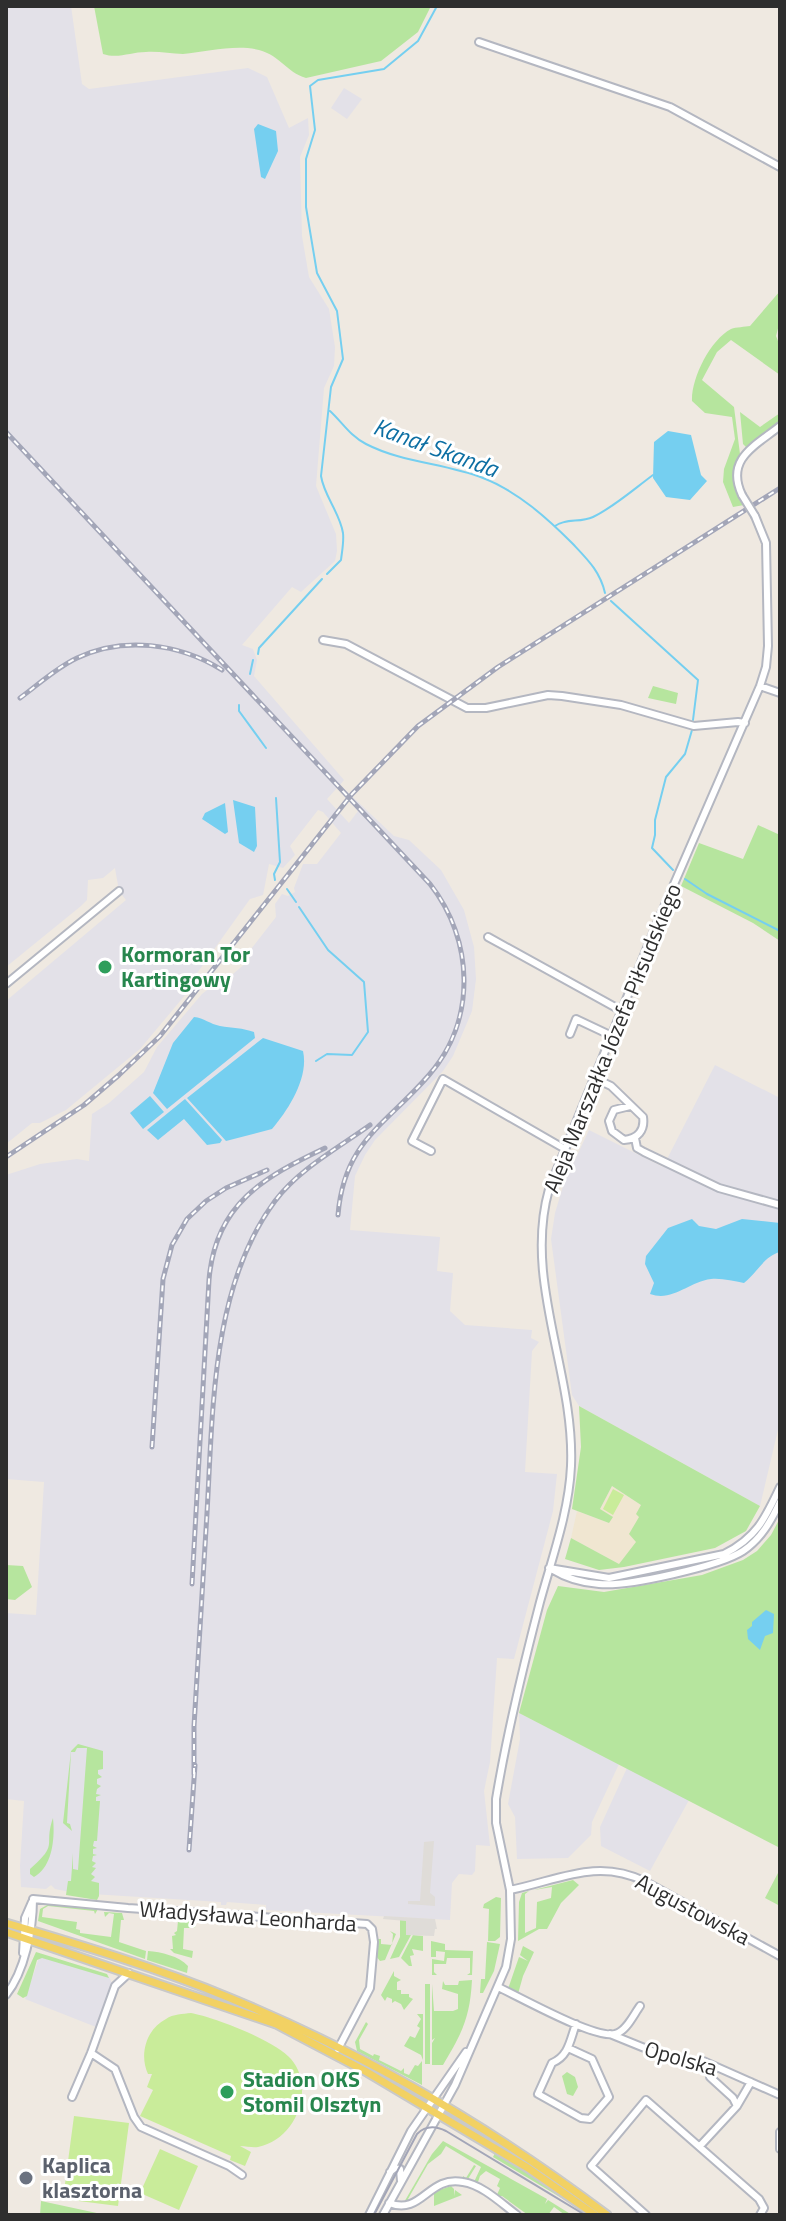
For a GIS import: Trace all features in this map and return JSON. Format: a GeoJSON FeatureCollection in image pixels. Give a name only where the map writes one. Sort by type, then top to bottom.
{"type":"FeatureCollection","features":[{"type":"Feature","properties":{"kind":"main road"},"geometry":{"type":"LineString","coordinates":[[6,1923],[205,1988],[273,2017],[434,2100],[555,2177],[607,2215]]}},
{"type":"Feature","properties":{"kind":"main road"},"geometry":{"type":"LineString","coordinates":[[6,1932],[276,2024],[335,2054],[542,2177],[595,2215]]}},
{"type":"Feature","properties":{"kind":"street"},"geometry":{"type":"LineString","coordinates":[[479,42],[670,107],[780,167]]}},
{"type":"Feature","properties":{"kind":"street","name":"Aleja Marszałka Józefa Piłsudskiego"},"geometry":{"type":"LineString","coordinates":[[369,2215],[411,2131],[468,2049],[498,1987],[510,1950],[510,1890],[496,1823],[496,1799],[526,1654],[569,1483],[571,1441],[542,1263],[540,1233],[549,1189],[565,1149],[760,686],[768,654],[766,547],[764,533],[736,479],[738,463],[745,454],[780,426]]}},
{"type":"Feature","properties":{"kind":"street"},"geometry":{"type":"LineString","coordinates":[[323,640],[346,644],[467,708],[486,708],[548,695],[621,705],[694,726],[745,723]]}},
{"type":"Feature","properties":{"kind":"street"},"geometry":{"type":"LineString","coordinates":[[760,686],[780,693]]}},
{"type":"Feature","properties":{"kind":"street"},"geometry":{"type":"LineString","coordinates":[[6,984],[119,891]]}},
{"type":"Feature","properties":{"kind":"street"},"geometry":{"type":"LineString","coordinates":[[488,937],[622,1011]]}},
{"type":"Feature","properties":{"kind":"street"},"geometry":{"type":"LineString","coordinates":[[570,1034],[576,1019],[612,1036]]}},
{"type":"Feature","properties":{"kind":"street"},"geometry":{"type":"LineString","coordinates":[[594,1078],[611,1086],[641,1113],[644,1122],[635,1138],[619,1138],[612,1131],[609,1121],[619,1107],[619,1095]]}},
{"type":"Feature","properties":{"kind":"street"},"geometry":{"type":"LineString","coordinates":[[431,1151],[412,1141],[443,1079],[565,1149]]}},
{"type":"Feature","properties":{"kind":"street"},"geometry":{"type":"LineString","coordinates":[[619,1107],[630,1106]]}},
{"type":"Feature","properties":{"kind":"street"},"geometry":{"type":"LineString","coordinates":[[635,1138],[637,1148],[719,1188],[780,1205]]}},
{"type":"Feature","properties":{"kind":"street"},"geometry":{"type":"LineString","coordinates":[[549,1568],[609,1578],[724,1554],[738,1547],[757,1530],[780,1487]]}},
{"type":"Feature","properties":{"kind":"street"},"geometry":{"type":"LineString","coordinates":[[549,1568],[562,1575],[605,1584],[716,1563],[752,1545],[766,1529],[780,1502]]}},
{"type":"Feature","properties":{"kind":"street","name":"Augustowska"},"geometry":{"type":"LineString","coordinates":[[510,1890],[596,1869],[621,1871],[780,1956]]}},
{"type":"Feature","properties":{"kind":"street"},"geometry":{"type":"LineString","coordinates":[[6,1995],[23,1957],[33,1899],[42,1898],[43,1888]]}},
{"type":"Feature","properties":{"kind":"street","name":"Władysława Leonharda"},"geometry":{"type":"LineString","coordinates":[[42,1898],[128,1908],[367,1924],[372,1929],[374,1942],[372,1981],[338,2049]]}},
{"type":"Feature","properties":{"kind":"street"},"geometry":{"type":"LineString","coordinates":[[111,1967],[115,1986]]}},
{"type":"Feature","properties":{"kind":"street"},"geometry":{"type":"LineString","coordinates":[[72,2097],[115,1986],[129,1973]]}},
{"type":"Feature","properties":{"kind":"street","name":"Opolska"},"geometry":{"type":"LineString","coordinates":[[498,1987],[576,2024],[679,2062],[697,2066],[701,2060],[780,2095]]}},
{"type":"Feature","properties":{"kind":"street","name":"Opolska"},"geometry":{"type":"LineString","coordinates":[[610,2034],[623,2030],[640,2006]]}},
{"type":"Feature","properties":{"kind":"street"},"geometry":{"type":"LineString","coordinates":[[568,2048],[592,2059],[609,2097],[590,2119],[581,2118],[538,2094],[552,2063],[561,2059],[568,2048],[576,2024]]}},
{"type":"Feature","properties":{"kind":"street","name":"Aleja Marszałka Józefa Piłsudskiego"},"geometry":{"type":"LineString","coordinates":[[383,2215],[439,2116],[462,2070],[468,2049]]}},
{"type":"Feature","properties":{"kind":"street"},"geometry":{"type":"LineString","coordinates":[[91,2053],[115,2069],[141,2127],[229,2166],[242,2175]]}},
{"type":"Feature","properties":{"kind":"street"},"geometry":{"type":"LineString","coordinates":[[710,2077],[733,2098],[737,2106]]}},
{"type":"Feature","properties":{"kind":"street"},"geometry":{"type":"LineString","coordinates":[[700,2146],[737,2106],[751,2082]]}},
{"type":"Feature","properties":{"kind":"street"},"geometry":{"type":"LineString","coordinates":[[646,2215],[591,2166],[646,2100],[759,2199],[764,2208],[760,2215]]}},
{"type":"Feature","properties":{"kind":"street"},"geometry":{"type":"LineString","coordinates":[[780,2132],[780,2149]]}},
{"type":"Feature","properties":{"kind":"street"},"geometry":{"type":"LineString","coordinates":[[388,2174],[393,2168],[400,2169],[400,2184]]}},
{"type":"Feature","properties":{"kind":"street"},"geometry":{"type":"LineString","coordinates":[[389,2203],[411,2205],[435,2186],[459,2181],[477,2187],[517,2215]]}},
{"type":"Feature","properties":{"kind":"shaded area"},"geometry":{"type":"Polygon","coordinates":[[[6,6],[71,6],[82,84],[89,89],[248,68],[267,77],[289,128],[308,118],[309,135],[300,157],[302,236],[309,277],[329,309],[335,347],[334,366],[324,388],[316,486],[336,534],[337,551],[335,561],[301,592],[292,587],[242,645],[253,649],[257,660],[254,676],[344,780],[340,785],[394,836],[409,840],[441,870],[464,910],[474,947],[476,979],[472,1011],[453,1056],[443,1071],[375,1140],[365,1155],[355,1176],[350,1230],[440,1237],[437,1271],[453,1273],[450,1311],[465,1325],[532,1330],[531,1338],[539,1342],[532,1351],[525,1472],[557,1474],[553,1511],[514,1659],[497,1658],[490,1762],[484,1791],[490,1846],[476,1845],[475,1871],[472,1875],[459,1874],[452,1883],[450,1920],[266,1910],[266,1905],[227,1902],[221,1905],[221,1902],[75,1893],[55,1889],[51,1885],[46,1889],[21,1887],[24,1801],[6,1799],[6,1613],[36,1615],[44,1482],[6,1479],[6,1175],[40,1164],[77,1159],[89,1161],[92,1114],[144,1072],[157,1047],[202,994],[220,985],[246,963],[244,958],[276,917],[275,904],[282,894],[288,896],[295,892],[303,864],[317,864],[341,833],[318,810],[290,846],[295,855],[283,868],[269,864],[263,895],[250,899],[195,976],[186,994],[140,1049],[66,1110],[40,1123],[32,1123],[6,1144],[6,1001],[126,900],[119,891],[115,868],[103,878],[88,880],[87,900],[6,967],[6,120],[9,95],[6,6]],[[337,788],[327,799],[349,823],[358,811],[337,788]]]}},
{"type":"Feature","properties":{"kind":"shaded area"},"geometry":{"type":"Polygon","coordinates":[[[344,88],[362,99],[347,119],[331,108],[344,88]]]}},
{"type":"Feature","properties":{"kind":"shaded area"},"geometry":{"type":"Polygon","coordinates":[[[715,1065],[780,1098],[780,1421],[760,1506],[579,1406],[572,1395],[551,1239],[564,1183],[589,1130],[663,1167],[715,1065]]]}},
{"type":"Feature","properties":{"kind":"shaded area"},"geometry":{"type":"Polygon","coordinates":[[[612,1486],[641,1505],[637,1542],[619,1564],[571,1538],[577,1511],[609,1523],[600,1509],[612,1486]]]}},
{"type":"Feature","properties":{"kind":"shaded area"},"geometry":{"type":"Polygon","coordinates":[[[519,1713],[619,1764],[592,1822],[591,1835],[568,1858],[517,1859],[515,1817],[508,1804],[520,1739],[519,1713]]]}},
{"type":"Feature","properties":{"kind":"shaded area"},"geometry":{"type":"Polygon","coordinates":[[[627,1768],[689,1800],[650,1871],[601,1846],[600,1827],[627,1768]]]}},
{"type":"Feature","properties":{"kind":"shaded area"},"geometry":{"type":"Polygon","coordinates":[[[434,1841],[430,1893],[435,1897],[435,1906],[408,1904],[408,1901],[420,1901],[424,1842],[434,1841]]]}},
{"type":"Feature","properties":{"kind":"shaded area"},"geometry":{"type":"Polygon","coordinates":[[[384,1916],[435,1919],[437,1929],[434,1936],[406,1935],[406,1921],[383,1919],[384,1916]]]}},
{"type":"Feature","properties":{"kind":"shaded area"},"geometry":{"type":"Polygon","coordinates":[[[40,1955],[109,1977],[113,1985],[96,2027],[25,1999],[40,1955]]]}},
{"type":"Feature","properties":{"kind":"green space"},"geometry":{"type":"Polygon","coordinates":[[[94,6],[431,6],[418,32],[381,61],[306,78],[267,53],[250,48],[183,54],[103,54],[94,6]]]}},
{"type":"Feature","properties":{"kind":"green space"},"geometry":{"type":"Polygon","coordinates":[[[780,291],[780,321],[776,336],[780,346],[780,375],[731,340],[717,352],[702,380],[734,407],[740,454],[733,478],[744,505],[733,507],[723,482],[724,469],[735,439],[732,417],[705,413],[692,401],[695,382],[703,361],[723,334],[731,329],[750,326],[780,291]]]}},
{"type":"Feature","properties":{"kind":"green space"},"geometry":{"type":"Polygon","coordinates":[[[740,412],[760,427],[780,413],[780,423],[747,448],[743,444],[740,412]]]}},
{"type":"Feature","properties":{"kind":"green space"},"geometry":{"type":"Polygon","coordinates":[[[653,686],[678,693],[676,704],[648,698],[653,686]]]}},
{"type":"Feature","properties":{"kind":"green space"},"geometry":{"type":"Polygon","coordinates":[[[758,825],[780,835],[780,941],[753,923],[681,886],[699,843],[743,859],[758,825]]]}},
{"type":"Feature","properties":{"kind":"green space"},"geometry":{"type":"Polygon","coordinates":[[[579,1406],[760,1506],[746,1531],[715,1548],[624,1567],[599,1570],[565,1559],[571,1538],[619,1564],[636,1542],[629,1534],[639,1517],[636,1514],[641,1505],[612,1486],[600,1509],[613,1517],[609,1523],[572,1509],[581,1447],[579,1406]]]}},
{"type":"Feature","properties":{"kind":"green space"},"geometry":{"type":"Polygon","coordinates":[[[613,1489],[624,1495],[613,1515],[603,1509],[613,1489]]]}},
{"type":"Feature","properties":{"kind":"green space"},"geometry":{"type":"Polygon","coordinates":[[[780,1518],[780,1848],[519,1713],[547,1610],[558,1586],[604,1592],[702,1575],[743,1560],[757,1551],[780,1518]]]}},
{"type":"Feature","properties":{"kind":"green space"},"geometry":{"type":"Polygon","coordinates":[[[6,1565],[23,1566],[32,1587],[15,1600],[6,1599],[6,1565]]]}},
{"type":"Feature","properties":{"kind":"green space"},"geometry":{"type":"Polygon","coordinates":[[[78,1744],[103,1751],[103,1769],[98,1770],[102,1777],[97,1779],[97,1784],[101,1786],[96,1794],[101,1795],[96,1797],[96,1801],[100,1801],[97,1841],[93,1846],[97,1848],[93,1849],[93,1854],[97,1855],[93,1856],[92,1861],[96,1863],[92,1867],[96,1868],[91,1874],[95,1877],[91,1881],[99,1883],[97,1900],[66,1895],[68,1881],[71,1881],[73,1853],[73,1869],[78,1870],[87,1748],[77,1748],[71,1752],[67,1823],[72,1831],[63,1823],[71,1751],[78,1744]]]}},
{"type":"Feature","properties":{"kind":"green space"},"geometry":{"type":"Polygon","coordinates":[[[53,1818],[54,1834],[49,1859],[34,1877],[30,1869],[48,1849],[53,1818]]]}},
{"type":"Feature","properties":{"kind":"green space"},"geometry":{"type":"Polygon","coordinates":[[[780,1873],[780,1906],[765,1898],[780,1873]]]}},
{"type":"Feature","properties":{"kind":"green space"},"geometry":{"type":"Polygon","coordinates":[[[573,1880],[579,1885],[561,1903],[547,1929],[539,1929],[518,1941],[522,1893],[529,1891],[525,1894],[525,1933],[536,1928],[537,1902],[551,1898],[552,1887],[534,1890],[573,1880]]]}},
{"type":"Feature","properties":{"kind":"green space"},"geometry":{"type":"Polygon","coordinates":[[[496,1897],[501,1898],[500,1937],[488,1941],[489,1909],[483,1908],[484,1904],[496,1897]]]}},
{"type":"Feature","properties":{"kind":"green space"},"geometry":{"type":"Polygon","coordinates":[[[49,1904],[98,1909],[95,1914],[94,1911],[48,1906],[43,1909],[42,1917],[77,1922],[76,1929],[80,1933],[111,1937],[114,1914],[109,1913],[105,1917],[104,1912],[122,1913],[124,1920],[121,1920],[119,1942],[146,1951],[145,1959],[38,1921],[40,1909],[49,1904]]]}},
{"type":"Feature","properties":{"kind":"green space"},"geometry":{"type":"Polygon","coordinates":[[[181,1915],[191,1916],[196,1922],[195,1928],[184,1928],[183,1949],[193,1951],[192,1958],[170,1949],[173,1949],[172,1936],[176,1935],[174,1933],[181,1915]]]}},
{"type":"Feature","properties":{"kind":"green space"},"geometry":{"type":"Polygon","coordinates":[[[400,1920],[406,1920],[406,1934],[411,1935],[399,1957],[390,1959],[400,1937],[400,1920]]]}},
{"type":"Feature","properties":{"kind":"green space"},"geometry":{"type":"Polygon","coordinates":[[[413,1935],[423,1936],[423,1951],[412,1949],[414,1955],[410,1956],[412,1966],[409,1966],[401,1958],[413,1935]]]}},
{"type":"Feature","properties":{"kind":"green space"},"geometry":{"type":"Polygon","coordinates":[[[377,1939],[381,1939],[381,1944],[391,1945],[385,1960],[380,1961],[376,1956],[377,1939]]]}},
{"type":"Feature","properties":{"kind":"green space"},"geometry":{"type":"Polygon","coordinates":[[[431,1941],[445,1944],[445,1950],[473,1951],[472,1975],[467,1975],[470,1973],[470,1958],[447,1958],[446,1964],[434,1964],[437,1975],[432,1975],[432,1959],[444,1961],[445,1952],[436,1951],[436,1957],[431,1957],[431,1941]]]}},
{"type":"Feature","properties":{"kind":"green space"},"geometry":{"type":"Polygon","coordinates":[[[487,1942],[500,1944],[494,1971],[483,1993],[480,1993],[481,1979],[485,1979],[487,1942]]]}},
{"type":"Feature","properties":{"kind":"green space"},"geometry":{"type":"Polygon","coordinates":[[[523,1946],[534,1952],[518,1994],[508,1989],[519,1957],[528,1961],[520,1955],[523,1946]]]}},
{"type":"Feature","properties":{"kind":"green space"},"geometry":{"type":"Polygon","coordinates":[[[148,1951],[180,1960],[188,1966],[187,1973],[147,1960],[148,1951]]]}},
{"type":"Feature","properties":{"kind":"green space"},"geometry":{"type":"Polygon","coordinates":[[[36,1952],[107,1974],[109,1978],[42,1958],[37,1960],[27,1996],[23,1998],[17,1994],[36,1952]]]}},
{"type":"Feature","properties":{"kind":"green space"},"geometry":{"type":"Polygon","coordinates":[[[394,1971],[394,1976],[401,1980],[397,1982],[397,1990],[413,1999],[404,2010],[401,2004],[392,2003],[392,1999],[387,1997],[385,2001],[381,1995],[394,1971]]]}},
{"type":"Feature","properties":{"kind":"green space"},"geometry":{"type":"Polygon","coordinates":[[[472,1980],[467,2015],[460,2034],[443,2065],[432,2065],[432,2043],[435,2038],[432,2040],[432,1984],[434,2011],[453,2011],[458,2009],[458,1994],[442,1989],[443,1981],[445,1985],[458,1985],[459,1981],[472,1980]]]}},
{"type":"Feature","properties":{"kind":"green space"},"geometry":{"type":"Polygon","coordinates":[[[425,1984],[430,1984],[430,2064],[425,2064],[425,1984]]]}},
{"type":"Feature","properties":{"kind":"green space","name":"Stadion OKS Stomil Olsztyn"},"geometry":{"type":"Polygon","coordinates":[[[191,2013],[214,2019],[272,2045],[291,2059],[298,2071],[302,2098],[292,2124],[271,2142],[256,2147],[240,2146],[251,2152],[245,2166],[230,2160],[231,2156],[140,2116],[153,2090],[147,2087],[152,2074],[148,2074],[144,2059],[149,2036],[159,2023],[169,2017],[191,2013]]]}},
{"type":"Feature","properties":{"kind":"green space"},"geometry":{"type":"Polygon","coordinates":[[[417,2014],[423,2014],[423,2060],[421,2055],[404,2046],[410,2036],[415,2038],[420,2028],[417,2026],[421,2019],[417,2014]]]}},
{"type":"Feature","properties":{"kind":"green space"},"geometry":{"type":"Polygon","coordinates":[[[366,2022],[368,2024],[359,2040],[360,2049],[380,2056],[379,2060],[401,2071],[404,2068],[404,2073],[409,2075],[415,2065],[422,2061],[422,2085],[357,2051],[355,2042],[366,2022]]]}},
{"type":"Feature","properties":{"kind":"green space"},"geometry":{"type":"Polygon","coordinates":[[[567,2072],[575,2077],[578,2087],[573,2096],[567,2094],[562,2076],[567,2072]]]}},
{"type":"Feature","properties":{"kind":"green space"},"geometry":{"type":"Polygon","coordinates":[[[74,2116],[129,2123],[118,2206],[63,2199],[74,2116]]]}},
{"type":"Feature","properties":{"kind":"green space"},"geometry":{"type":"Polygon","coordinates":[[[443,2141],[547,2199],[545,2204],[548,2200],[572,2215],[565,2215],[554,2207],[548,2215],[528,2215],[502,2196],[496,2197],[500,2179],[486,2171],[477,2185],[463,2179],[474,2165],[468,2179],[474,2182],[481,2167],[446,2146],[428,2164],[408,2199],[410,2201],[403,2204],[432,2154],[443,2141]]]}},
{"type":"Feature","properties":{"kind":"green space"},"geometry":{"type":"Polygon","coordinates":[[[160,2149],[198,2166],[179,2210],[140,2193],[160,2149]]]}},
{"type":"Feature","properties":{"kind":"green space"},"geometry":{"type":"Polygon","coordinates":[[[495,2153],[547,2184],[590,2215],[493,2157],[495,2153]]]}},
{"type":"Feature","properties":{"kind":"green space"},"geometry":{"type":"Polygon","coordinates":[[[451,2186],[454,2196],[455,2190],[462,2195],[434,2206],[434,2192],[451,2186]]]}},
{"type":"Feature","properties":{"kind":"green space"},"geometry":{"type":"Polygon","coordinates":[[[41,2201],[106,2215],[40,2215],[41,2201]]]}},
{"type":"Feature","properties":{"kind":"water"},"geometry":{"type":"Polygon","coordinates":[[[258,124],[276,131],[278,151],[265,179],[261,177],[254,129],[258,124]]]}},
{"type":"Feature","properties":{"kind":"water"},"geometry":{"type":"Polygon","coordinates":[[[668,431],[691,435],[701,475],[707,481],[690,500],[666,497],[653,478],[654,442],[668,431]]]}},
{"type":"Feature","properties":{"kind":"water"},"geometry":{"type":"Polygon","coordinates":[[[233,800],[255,807],[257,846],[254,852],[239,843],[233,800]]]}},
{"type":"Feature","properties":{"kind":"water"},"geometry":{"type":"Polygon","coordinates":[[[225,803],[228,832],[225,834],[202,819],[205,813],[225,803]]]}},
{"type":"Feature","properties":{"kind":"water"},"geometry":{"type":"Polygon","coordinates":[[[194,1017],[220,1026],[254,1032],[255,1038],[167,1109],[153,1093],[173,1043],[194,1017]]]}},
{"type":"Feature","properties":{"kind":"water"},"geometry":{"type":"Polygon","coordinates":[[[263,1038],[303,1051],[300,1082],[291,1102],[272,1129],[226,1141],[187,1098],[263,1038]]]}},
{"type":"Feature","properties":{"kind":"water"},"geometry":{"type":"Polygon","coordinates":[[[150,1096],[164,1112],[143,1129],[130,1113],[150,1096]]]}},
{"type":"Feature","properties":{"kind":"water"},"geometry":{"type":"Polygon","coordinates":[[[185,1099],[222,1140],[220,1143],[207,1145],[184,1119],[158,1140],[147,1130],[185,1099]]]}},
{"type":"Feature","properties":{"kind":"water"},"geometry":{"type":"Polygon","coordinates":[[[692,1219],[699,1226],[716,1229],[742,1219],[780,1223],[780,1252],[765,1261],[744,1283],[711,1279],[673,1294],[650,1294],[654,1283],[645,1264],[646,1256],[668,1228],[692,1219]]]}},
{"type":"Feature","properties":{"kind":"water"},"geometry":{"type":"Polygon","coordinates":[[[766,1610],[774,1614],[773,1633],[765,1636],[760,1650],[748,1639],[747,1630],[766,1610]]]}},
{"type":"Feature","properties":{"kind":"waterway","name":"Kanał Skanda"},"geometry":{"type":"LineString","coordinates":[[327,574],[341,560],[343,543],[339,518],[321,476],[331,387],[343,359],[337,311],[317,273],[306,207],[306,159],[315,130],[310,86],[318,80],[384,69],[418,41],[437,6]]}},
{"type":"Feature","properties":{"kind":"waterway","name":"Kanał Skanda"},"geometry":{"type":"LineString","coordinates":[[330,411],[366,444],[394,455],[483,478],[520,498],[583,554],[596,572],[605,593]]}},
{"type":"Feature","properties":{"kind":"waterway"},"geometry":{"type":"LineString","coordinates":[[555,526],[593,517],[653,475]]}},
{"type":"Feature","properties":{"kind":"waterway"},"geometry":{"type":"LineString","coordinates":[[258,654],[259,648],[322,579]]}},
{"type":"Feature","properties":{"kind":"waterway","name":"Kanał Skanda"},"geometry":{"type":"LineString","coordinates":[[611,601],[698,680],[693,720]]}},
{"type":"Feature","properties":{"kind":"waterway"},"geometry":{"type":"LineString","coordinates":[[250,674],[253,660]]}},
{"type":"Feature","properties":{"kind":"waterway"},"geometry":{"type":"LineString","coordinates":[[239,705],[239,711],[266,748]]}},
{"type":"Feature","properties":{"kind":"waterway","name":"Kanał Skanda"},"geometry":{"type":"LineString","coordinates":[[673,870],[652,848],[655,820],[666,777],[685,754],[692,730]]}},
{"type":"Feature","properties":{"kind":"waterway"},"geometry":{"type":"LineString","coordinates":[[275,880],[274,874],[280,862],[276,798]]}},
{"type":"Feature","properties":{"kind":"waterway","name":"Kanał Skanda"},"geometry":{"type":"LineString","coordinates":[[685,879],[707,894],[780,931]]}},
{"type":"Feature","properties":{"kind":"waterway"},"geometry":{"type":"LineString","coordinates":[[287,889],[296,902]]}},
{"type":"Feature","properties":{"kind":"waterway"},"geometry":{"type":"LineString","coordinates":[[299,907],[328,950],[364,982],[368,1032],[352,1055],[327,1054],[316,1061]]}},
{"type":"Feature","properties":{"kind":"tram line"},"geometry":{"type":"LineString","coordinates":[[374,2215],[417,2134],[431,2127],[446,2131],[585,2215]]}},
{"type":"Feature","properties":{"kind":"railway"},"geometry":{"type":"LineString","coordinates":[[6,432],[430,884],[445,906],[462,955],[464,980],[456,1030],[445,1053],[429,1075],[358,1151],[342,1190],[338,1215]]}},
{"type":"Feature","properties":{"kind":"railway"},"geometry":{"type":"LineString","coordinates":[[6,1157],[84,1105],[160,1036],[352,794],[418,726],[498,667],[780,488]]}},
{"type":"Feature","properties":{"kind":"railway"},"geometry":{"type":"LineString","coordinates":[[20,698],[69,662],[113,647],[132,645],[169,649],[222,670]]}},
{"type":"Feature","properties":{"kind":"railway"},"geometry":{"type":"LineString","coordinates":[[194,1774],[211,1433],[219,1351],[227,1311],[238,1272],[254,1235],[275,1201],[307,1169],[370,1125]]}},
{"type":"Feature","properties":{"kind":"railway"},"geometry":{"type":"LineString","coordinates":[[192,1584],[213,1254],[221,1231],[246,1196],[282,1170],[325,1148]]}},
{"type":"Feature","properties":{"kind":"railway"},"geometry":{"type":"LineString","coordinates":[[152,1447],[163,1279],[172,1245],[187,1219],[206,1201],[226,1188],[267,1170]]}},
{"type":"Feature","properties":{"kind":"railway"},"geometry":{"type":"LineString","coordinates":[[189,1850],[195,1765]]}},
{"type":"Feature","properties":{"kind":"place","name":"Kormoran Tor Kartingowy"},"geometry":{"type":"Point","coordinates":[105,967]}},
{"type":"Feature","properties":{"kind":"place","name":"Stadion OKS Stomil Olsztyn"},"geometry":{"type":"Point","coordinates":[227,2092]}},
{"type":"Feature","properties":{"kind":"place","name":"Kaplica klasztorna"},"geometry":{"type":"Point","coordinates":[26,2178]}}]}
